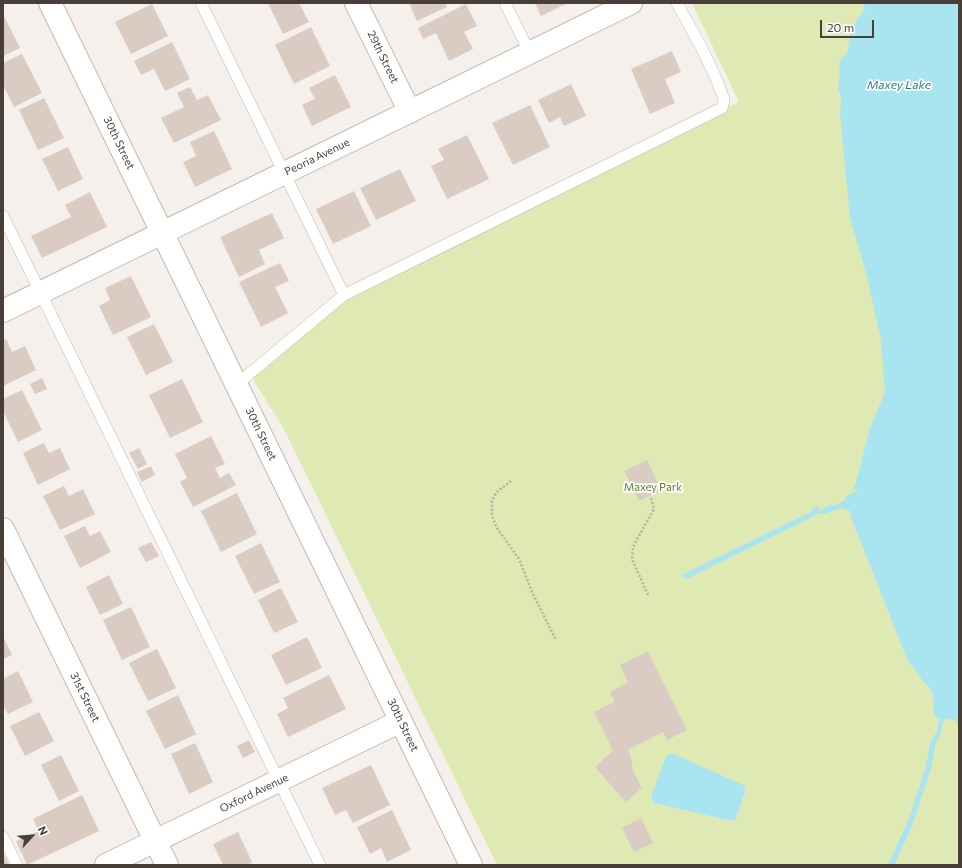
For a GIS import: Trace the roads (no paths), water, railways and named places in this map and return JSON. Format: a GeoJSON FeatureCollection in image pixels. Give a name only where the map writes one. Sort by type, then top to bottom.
{"type":"FeatureCollection","features":[{"type":"Feature","properties":{"kind":"street","name":"30th Street"},"geometry":{"type":"LineString","coordinates":[[50,3],[471,865]]}},
{"type":"Feature","properties":{"kind":"street","name":"29th Street"},"geometry":{"type":"LineString","coordinates":[[356,3],[410,112]]}},
{"type":"Feature","properties":{"kind":"street","name":"Peoria Avenue"},"geometry":{"type":"LineString","coordinates":[[3,311],[631,3]]}},
{"type":"Feature","properties":{"kind":"street","name":"31st Street"},"geometry":{"type":"LineString","coordinates":[[3,529],[167,865]]}},
{"type":"Feature","properties":{"kind":"street","name":"Oxford Avenue"},"geometry":{"type":"LineString","coordinates":[[106,865],[401,721]]}},
{"type":"Feature","properties":{"kind":"lane"},"geometry":{"type":"LineString","coordinates":[[201,3],[344,295]]}},
{"type":"Feature","properties":{"kind":"lane"},"geometry":{"type":"LineString","coordinates":[[505,3],[530,53]]}},
{"type":"Feature","properties":{"kind":"lane"},"geometry":{"type":"LineString","coordinates":[[237,384],[344,295],[722,108],[724,98],[715,76],[677,3]]}},
{"type":"Feature","properties":{"kind":"lane"},"geometry":{"type":"LineString","coordinates":[[3,216],[320,865]]}},
{"type":"Feature","properties":{"kind":"lane"},"geometry":{"type":"LineString","coordinates":[[3,837],[17,865]]}},
{"type":"Feature","properties":{"kind":"water","name":"Maxey Lake"},"geometry":{"type":"Polygon","coordinates":[[[863,3],[959,3],[959,726],[956,721],[952,719],[945,719],[937,740],[936,734],[940,719],[936,718],[933,709],[934,705],[932,692],[907,659],[852,520],[850,511],[842,508],[823,514],[817,513],[813,509],[817,506],[819,507],[817,510],[819,511],[830,505],[833,506],[845,500],[846,496],[857,491],[856,489],[853,491],[869,431],[885,392],[881,340],[867,277],[850,218],[840,114],[841,98],[838,89],[840,72],[839,64],[841,59],[847,54],[852,27],[865,9],[863,3]]]}},
{"type":"Feature","properties":{"kind":"water"},"geometry":{"type":"Polygon","coordinates":[[[672,753],[745,786],[746,788],[736,819],[732,821],[654,803],[651,797],[666,756],[672,753]]]}},
{"type":"Feature","properties":{"kind":"waterway"},"geometry":{"type":"LineString","coordinates":[[686,576],[807,517],[816,511]]}},
{"type":"Feature","properties":{"kind":"waterway"},"geometry":{"type":"LineString","coordinates":[[891,865],[909,826],[928,769],[933,743],[936,737]]}},
{"type":"Feature","properties":{"kind":"park label","name":"Maxey Park"},"geometry":{"type":"Point","coordinates":[653,487]}}]}
